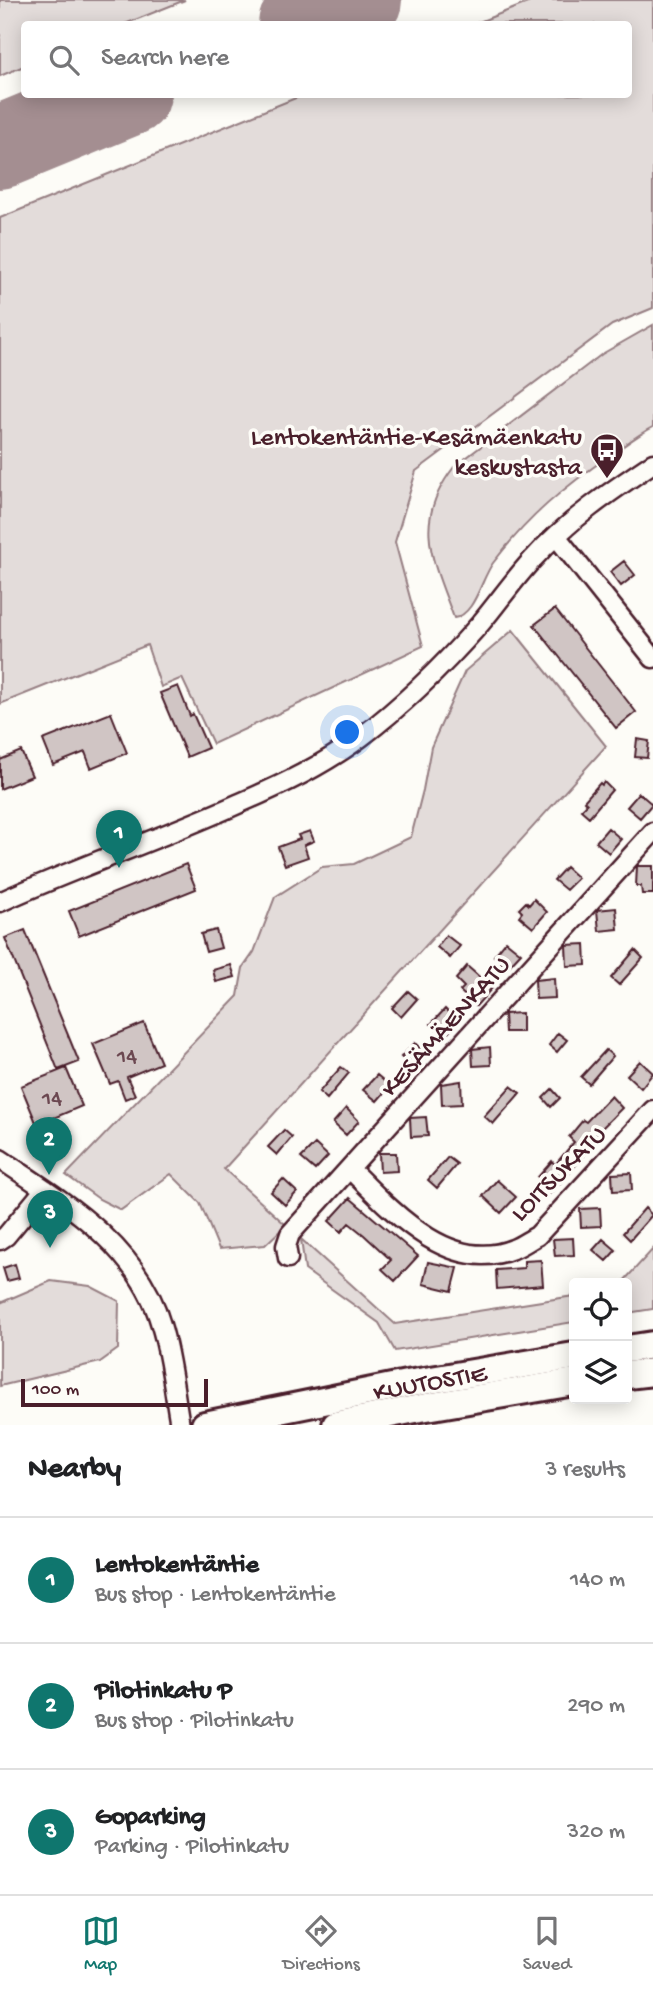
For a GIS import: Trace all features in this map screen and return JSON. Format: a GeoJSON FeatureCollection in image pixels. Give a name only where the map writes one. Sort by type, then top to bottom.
{"type":"FeatureCollection","features":[{"type":"Feature","properties":{"kind":"highway"},"geometry":{"type":"LineString","coordinates":[[632,1348],[653,1345]]}},
{"type":"Feature","properties":{"kind":"highway","name":"KUUTOSTIE"},"geometry":{"type":"LineString","coordinates":[[213,1423],[407,1384],[569,1357]]}},
{"type":"Feature","properties":{"kind":"highway"},"geometry":{"type":"LineString","coordinates":[[632,1374],[653,1372]]}},
{"type":"Feature","properties":{"kind":"highway","name":"KUUTOSTIE"},"geometry":{"type":"LineString","coordinates":[[335,1425],[569,1383]]}},
{"type":"Feature","properties":{"kind":"street"},"geometry":{"type":"LineString","coordinates":[[0,902],[207,818],[273,789],[331,758],[360,738],[418,689],[463,643],[533,558],[556,536],[614,488],[653,463]]}},
{"type":"Feature","properties":{"kind":"street"},"geometry":{"type":"LineString","coordinates":[[556,536],[652,656]]}},
{"type":"Feature","properties":{"kind":"street","name":"KESÄMÄENKATU"},"geometry":{"type":"LineString","coordinates":[[288,1258],[286,1246],[290,1234],[653,832]]}},
{"type":"Feature","properties":{"kind":"street","name":"LOITSUKATU"},"geometry":{"type":"LineString","coordinates":[[350,1169],[423,1236],[458,1253],[484,1255],[512,1250],[537,1236],[560,1214],[653,1110]]}},
{"type":"Feature","properties":{"kind":"street"},"geometry":{"type":"LineString","coordinates":[[0,1159],[86,1219],[141,1278],[161,1324],[180,1425]]}},
{"type":"Feature","properties":{"kind":"street"},"geometry":{"type":"LineString","coordinates":[[0,1240],[45,1189]]}},
{"type":"Feature","properties":{"kind":"shaded area"},"geometry":{"type":"Polygon","coordinates":[[[0,0],[185,0],[132,21],[21,21],[21,67],[0,76],[0,0]]]}},
{"type":"Feature","properties":{"kind":"shaded area"},"geometry":{"type":"Polygon","coordinates":[[[535,0],[653,0],[653,308],[612,325],[416,471],[395,542],[423,646],[213,744],[182,678],[161,687],[147,645],[0,704],[0,218],[296,98],[632,98],[632,21],[482,21],[535,0]]]}},
{"type":"Feature","properties":{"kind":"shaded area"},"geometry":{"type":"Polygon","coordinates":[[[653,325],[653,427],[578,478],[533,517],[493,563],[467,610],[454,618],[433,560],[430,524],[433,506],[441,487],[454,467],[602,354],[653,325]]]}},
{"type":"Feature","properties":{"kind":"shaded area"},"geometry":{"type":"Polygon","coordinates":[[[513,630],[606,746],[224,1169],[286,1225],[265,1245],[219,1249],[200,1203],[171,1174],[121,1210],[99,1199],[66,1175],[238,996],[243,968],[254,952],[275,897],[322,867],[354,864],[411,837],[431,747],[465,671],[513,630]]]}},
{"type":"Feature","properties":{"kind":"shaded area"},"geometry":{"type":"Polygon","coordinates":[[[301,1239],[395,1324],[569,1297],[569,1323],[395,1351],[379,1323],[305,1270],[301,1239]]]}},
{"type":"Feature","properties":{"kind":"shaded area"},"geometry":{"type":"Polygon","coordinates":[[[653,1249],[653,1309],[632,1312],[632,1278],[627,1278],[653,1249]]]}},
{"type":"Feature","properties":{"kind":"shaded area"},"geometry":{"type":"Polygon","coordinates":[[[51,1281],[90,1286],[119,1301],[118,1349],[100,1362],[0,1386],[0,1303],[51,1281]]]}},
{"type":"Feature","properties":{"kind":"building"},"geometry":{"type":"Polygon","coordinates":[[[624,561],[635,575],[621,586],[610,572],[624,561]]]}},
{"type":"Feature","properties":{"kind":"building"},"geometry":{"type":"Polygon","coordinates":[[[555,609],[636,712],[616,728],[534,625],[555,609]]]}},
{"type":"Feature","properties":{"kind":"building"},"geometry":{"type":"Polygon","coordinates":[[[178,686],[190,716],[193,714],[208,748],[187,757],[160,693],[178,686]]]}},
{"type":"Feature","properties":{"kind":"building"},"geometry":{"type":"Polygon","coordinates":[[[111,713],[127,753],[91,768],[85,752],[53,765],[43,740],[111,713]]]}},
{"type":"Feature","properties":{"kind":"building"},"geometry":{"type":"Polygon","coordinates":[[[637,739],[649,741],[647,758],[635,757],[637,739]]]}},
{"type":"Feature","properties":{"kind":"building"},"geometry":{"type":"Polygon","coordinates":[[[21,751],[32,776],[0,789],[0,760],[21,751]]]}},
{"type":"Feature","properties":{"kind":"building"},"geometry":{"type":"Polygon","coordinates":[[[604,782],[612,790],[589,817],[581,810],[587,804],[584,801],[604,782]]]}},
{"type":"Feature","properties":{"kind":"building"},"geometry":{"type":"Polygon","coordinates":[[[639,793],[652,804],[640,818],[627,807],[639,793]]]}},
{"type":"Feature","properties":{"kind":"building"},"geometry":{"type":"Polygon","coordinates":[[[608,828],[621,839],[609,853],[596,842],[608,828]]]}},
{"type":"Feature","properties":{"kind":"building"},"geometry":{"type":"Polygon","coordinates":[[[310,831],[314,841],[304,845],[308,857],[285,865],[278,847],[300,839],[298,835],[310,831]]]}},
{"type":"Feature","properties":{"kind":"building"},"geometry":{"type":"Polygon","coordinates":[[[186,864],[196,889],[79,936],[69,911],[186,864]]]}},
{"type":"Feature","properties":{"kind":"building"},"geometry":{"type":"Polygon","coordinates":[[[637,866],[653,866],[653,894],[642,894],[641,886],[636,886],[637,866]]]}},
{"type":"Feature","properties":{"kind":"building"},"geometry":{"type":"Polygon","coordinates":[[[566,867],[578,878],[566,890],[554,880],[566,867]]]}},
{"type":"Feature","properties":{"kind":"building"},"geometry":{"type":"Polygon","coordinates":[[[534,899],[547,912],[533,928],[519,916],[522,912],[519,909],[526,902],[529,905],[534,899]]]}},
{"type":"Feature","properties":{"kind":"building"},"geometry":{"type":"Polygon","coordinates":[[[616,908],[618,929],[599,931],[597,910],[616,908]]]}},
{"type":"Feature","properties":{"kind":"building"},"geometry":{"type":"Polygon","coordinates":[[[25,930],[79,1062],[58,1070],[5,938],[25,930]]]}},
{"type":"Feature","properties":{"kind":"building"},"geometry":{"type":"Polygon","coordinates":[[[216,930],[221,948],[206,952],[201,934],[216,930]]]}},
{"type":"Feature","properties":{"kind":"building"},"geometry":{"type":"Polygon","coordinates":[[[446,935],[460,946],[450,958],[437,947],[446,935]]]}},
{"type":"Feature","properties":{"kind":"building"},"geometry":{"type":"Polygon","coordinates":[[[506,941],[521,953],[507,968],[494,956],[506,941]]]}},
{"type":"Feature","properties":{"kind":"building"},"geometry":{"type":"Polygon","coordinates":[[[585,944],[586,965],[567,966],[566,945],[585,944]]]}},
{"type":"Feature","properties":{"kind":"building"},"geometry":{"type":"Polygon","coordinates":[[[635,950],[643,958],[619,985],[611,978],[635,950]]]}},
{"type":"Feature","properties":{"kind":"building"},"geometry":{"type":"Polygon","coordinates":[[[231,965],[235,977],[216,982],[213,970],[231,965]]]}},
{"type":"Feature","properties":{"kind":"building"},"geometry":{"type":"Polygon","coordinates":[[[467,966],[492,988],[476,1006],[460,991],[464,987],[456,979],[467,966]]]}},
{"type":"Feature","properties":{"kind":"building"},"geometry":{"type":"Polygon","coordinates":[[[554,978],[555,998],[536,999],[535,980],[554,978]]]}},
{"type":"Feature","properties":{"kind":"building"},"geometry":{"type":"Polygon","coordinates":[[[408,991],[417,999],[401,1017],[392,1008],[408,991]]]}},
{"type":"Feature","properties":{"kind":"building"},"geometry":{"type":"Polygon","coordinates":[[[445,1009],[458,1022],[445,1036],[431,1024],[445,1009]]]}},
{"type":"Feature","properties":{"kind":"building"},"geometry":{"type":"Polygon","coordinates":[[[522,1013],[522,1032],[505,1032],[504,1014],[522,1013]]]}},
{"type":"Feature","properties":{"kind":"building"},"geometry":{"type":"Polygon","coordinates":[[[144,1023],[161,1063],[127,1077],[135,1095],[125,1099],[118,1081],[110,1084],[93,1044],[144,1023]]]}},
{"type":"Feature","properties":{"kind":"building"},"geometry":{"type":"Polygon","coordinates":[[[558,1033],[567,1040],[557,1052],[549,1045],[558,1033]]]}},
{"type":"Feature","properties":{"kind":"building"},"geometry":{"type":"Polygon","coordinates":[[[415,1043],[427,1055],[414,1069],[401,1057],[415,1043]]]}},
{"type":"Feature","properties":{"kind":"building"},"geometry":{"type":"Polygon","coordinates":[[[490,1047],[491,1065],[473,1066],[472,1049],[490,1047]]]}},
{"type":"Feature","properties":{"kind":"building"},"geometry":{"type":"Polygon","coordinates":[[[606,1050],[613,1056],[589,1084],[581,1077],[606,1050]]]}},
{"type":"Feature","properties":{"kind":"building"},"geometry":{"type":"Polygon","coordinates":[[[640,1061],[653,1073],[641,1088],[627,1075],[640,1061]]]}},
{"type":"Feature","properties":{"kind":"building"},"geometry":{"type":"Polygon","coordinates":[[[341,1067],[349,1073],[327,1099],[319,1092],[341,1067]]]}},
{"type":"Feature","properties":{"kind":"building"},"geometry":{"type":"Polygon","coordinates":[[[66,1068],[82,1106],[37,1125],[21,1086],[66,1068]]]}},
{"type":"Feature","properties":{"kind":"building"},"geometry":{"type":"Polygon","coordinates":[[[377,1075],[390,1086],[377,1101],[363,1090],[377,1075]]]}},
{"type":"Feature","properties":{"kind":"building"},"geometry":{"type":"Polygon","coordinates":[[[461,1081],[462,1104],[442,1105],[441,1084],[461,1081]]]}},
{"type":"Feature","properties":{"kind":"building"},"geometry":{"type":"Polygon","coordinates":[[[511,1086],[520,1093],[493,1124],[484,1116],[511,1086]]]}},
{"type":"Feature","properties":{"kind":"building"},"geometry":{"type":"Polygon","coordinates":[[[552,1089],[560,1098],[551,1107],[543,1098],[552,1089]]]}},
{"type":"Feature","properties":{"kind":"building"},"geometry":{"type":"Polygon","coordinates":[[[611,1096],[622,1108],[598,1132],[600,1134],[567,1176],[545,1198],[536,1189],[543,1182],[538,1177],[552,1161],[555,1165],[574,1142],[569,1137],[583,1120],[586,1122],[611,1096]]]}},
{"type":"Feature","properties":{"kind":"building"},"geometry":{"type":"Polygon","coordinates":[[[346,1108],[359,1121],[346,1135],[333,1123],[346,1108]]]}},
{"type":"Feature","properties":{"kind":"building"},"geometry":{"type":"Polygon","coordinates":[[[426,1117],[428,1136],[411,1137],[410,1118],[426,1117]]]}},
{"type":"Feature","properties":{"kind":"building"},"geometry":{"type":"Polygon","coordinates":[[[284,1130],[292,1137],[277,1155],[268,1147],[284,1130]]]}},
{"type":"Feature","properties":{"kind":"building"},"geometry":{"type":"Polygon","coordinates":[[[315,1144],[328,1156],[315,1170],[301,1158],[315,1144]]]}},
{"type":"Feature","properties":{"kind":"building"},"geometry":{"type":"Polygon","coordinates":[[[379,1153],[396,1153],[397,1171],[380,1172],[379,1153]]]}},
{"type":"Feature","properties":{"kind":"building"},"geometry":{"type":"Polygon","coordinates":[[[448,1157],[457,1164],[437,1188],[428,1180],[448,1157]]]}},
{"type":"Feature","properties":{"kind":"building"},"geometry":{"type":"Polygon","coordinates":[[[631,1173],[632,1190],[613,1191],[612,1174],[631,1173]]]}},
{"type":"Feature","properties":{"kind":"building"},"geometry":{"type":"Polygon","coordinates":[[[283,1179],[297,1192],[285,1205],[271,1192],[283,1179]]]}},
{"type":"Feature","properties":{"kind":"building"},"geometry":{"type":"Polygon","coordinates":[[[497,1180],[516,1197],[501,1213],[483,1196],[497,1180]]]}},
{"type":"Feature","properties":{"kind":"building"},"geometry":{"type":"Polygon","coordinates":[[[350,1198],[418,1256],[395,1281],[382,1269],[391,1260],[364,1235],[349,1223],[341,1232],[329,1221],[350,1198]]]}},
{"type":"Feature","properties":{"kind":"building"},"geometry":{"type":"Polygon","coordinates":[[[600,1208],[601,1226],[581,1227],[580,1209],[600,1208]]]}},
{"type":"Feature","properties":{"kind":"building"},"geometry":{"type":"Polygon","coordinates":[[[645,1208],[652,1215],[630,1240],[623,1233],[645,1208]]]}},
{"type":"Feature","properties":{"kind":"building"},"geometry":{"type":"Polygon","coordinates":[[[573,1238],[574,1255],[555,1256],[553,1239],[573,1238]]]}},
{"type":"Feature","properties":{"kind":"building"},"geometry":{"type":"Polygon","coordinates":[[[603,1239],[616,1250],[606,1261],[593,1250],[603,1239]]]}},
{"type":"Feature","properties":{"kind":"building"},"geometry":{"type":"Polygon","coordinates":[[[541,1260],[543,1285],[497,1289],[496,1270],[524,1268],[524,1261],[541,1260]]]}},
{"type":"Feature","properties":{"kind":"building"},"geometry":{"type":"Polygon","coordinates":[[[428,1262],[458,1268],[452,1291],[423,1284],[428,1262]]]}},
{"type":"Feature","properties":{"kind":"building"},"geometry":{"type":"Polygon","coordinates":[[[15,1264],[19,1278],[7,1281],[3,1268],[15,1264]]]}},
{"type":"Feature","properties":{"kind":"runway"},"geometry":{"type":"LineString","coordinates":[[308,21],[360,0]]}},
{"type":"Feature","properties":{"kind":"runway"},"geometry":{"type":"LineString","coordinates":[[0,147],[119,98]]}},
{"type":"Feature","properties":{"kind":"place","name":"Lentokentäntie-Kesämäenkatu keskustasta"},"geometry":{"type":"Point","coordinates":[607,480]}},
{"type":"Feature","properties":{"kind":"place","name":"Lentokentäntie"},"geometry":{"type":"Point","coordinates":[119,868]}},
{"type":"Feature","properties":{"kind":"place","name":"Pilotinkatu P"},"geometry":{"type":"Point","coordinates":[49,1175]}},
{"type":"Feature","properties":{"kind":"place","name":"Goparking"},"geometry":{"type":"Point","coordinates":[50,1248]}}]}
